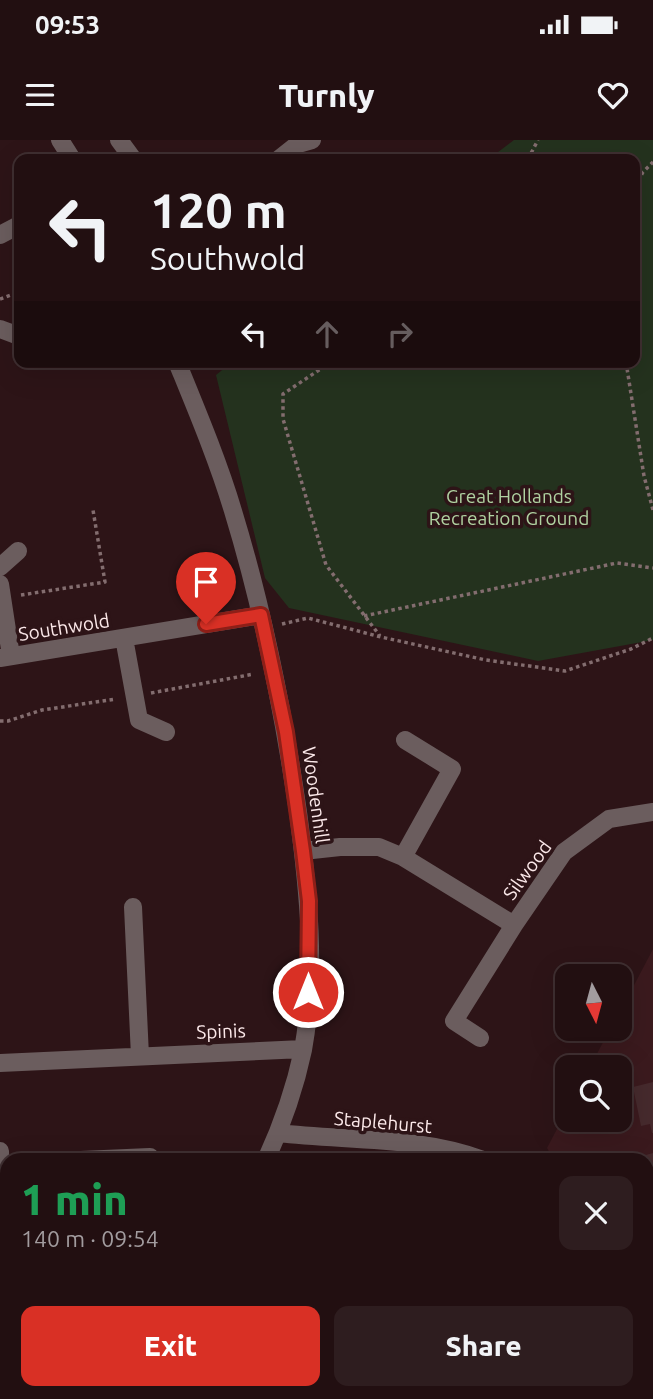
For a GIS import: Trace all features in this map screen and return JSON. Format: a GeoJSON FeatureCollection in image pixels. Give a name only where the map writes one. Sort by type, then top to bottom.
{"type":"FeatureCollection","features":[{"type":"Feature","properties":{"kind":"street"},"geometry":{"type":"LineString","coordinates":[[286,154],[299,144],[312,140]]}},
{"type":"Feature","properties":{"kind":"street","name":"Woodenhill"},"geometry":{"type":"LineString","coordinates":[[179,368],[233,511],[262,621],[286,732],[309,901],[308,992],[303,1049],[291,1098],[269,1153]]}},
{"type":"Feature","properties":{"kind":"street"},"geometry":{"type":"LineString","coordinates":[[0,567],[18,551]]}},
{"type":"Feature","properties":{"kind":"street","name":"Southwold"},"geometry":{"type":"LineString","coordinates":[[1,591],[5,657],[124,638],[262,621]]}},
{"type":"Feature","properties":{"kind":"street","name":"Southwold"},"geometry":{"type":"LineString","coordinates":[[124,638],[139,720],[166,732]]}},
{"type":"Feature","properties":{"kind":"street"},"geometry":{"type":"LineString","coordinates":[[403,857],[452,769],[405,740]]}},
{"type":"Feature","properties":{"kind":"street","name":"Silwood"},"geometry":{"type":"LineString","coordinates":[[480,1038],[454,1021],[564,852],[609,819],[653,812]]}},
{"type":"Feature","properties":{"kind":"street","name":"Silwood"},"geometry":{"type":"LineString","coordinates":[[303,851],[379,847],[403,857],[514,925]]}},
{"type":"Feature","properties":{"kind":"street"},"geometry":{"type":"LineString","coordinates":[[133,907],[140,1056]]}},
{"type":"Feature","properties":{"kind":"street","name":"Spinis"},"geometry":{"type":"LineString","coordinates":[[0,1063],[303,1049]]}},
{"type":"Feature","properties":{"kind":"street","name":"Staplehurst"},"geometry":{"type":"LineString","coordinates":[[278,1133],[413,1143],[459,1153]]}},
{"type":"Feature","properties":{"kind":"path"},"geometry":{"type":"LineString","coordinates":[[640,178],[653,162]]}},
{"type":"Feature","properties":{"kind":"path"},"geometry":{"type":"LineString","coordinates":[[322,368],[284,394],[283,419],[326,565],[381,637]]}},
{"type":"Feature","properties":{"kind":"path"},"geometry":{"type":"LineString","coordinates":[[627,368],[644,476],[653,510]]}},
{"type":"Feature","properties":{"kind":"path"},"geometry":{"type":"LineString","coordinates":[[1,591],[105,582],[93,510]]}},
{"type":"Feature","properties":{"kind":"path"},"geometry":{"type":"LineString","coordinates":[[364,616],[617,563],[653,568]]}},
{"type":"Feature","properties":{"kind":"path"},"geometry":{"type":"LineString","coordinates":[[262,621],[308,618],[486,660],[565,671],[631,649],[653,638]]}},
{"type":"Feature","properties":{"kind":"shaded area"},"geometry":{"type":"Polygon","coordinates":[[[653,949],[653,1153],[550,1153],[547,1148],[555,1132],[632,1132],[632,1055],[596,1055],[604,1041],[632,1041],[632,989],[653,949]]]}},
{"type":"Feature","properties":{"kind":"green space","name":"Great Hollands Recreation Ground"},"geometry":{"type":"Polygon","coordinates":[[[514,140],[653,140],[653,640],[538,661],[289,608],[265,578],[216,375],[225,368],[640,368],[640,154],[496,154],[514,140]]]}},
{"type":"Feature","properties":{"kind":"building"},"geometry":{"type":"Polygon","coordinates":[[[653,1082],[652,1133],[650,1124],[641,1126],[633,1087],[653,1082]]]}},
{"type":"Feature","properties":{"kind":"route"},"geometry":{"type":"LineString","coordinates":[[206,624],[261,615],[286,732],[303,851],[309,901],[308,992]]}}]}
